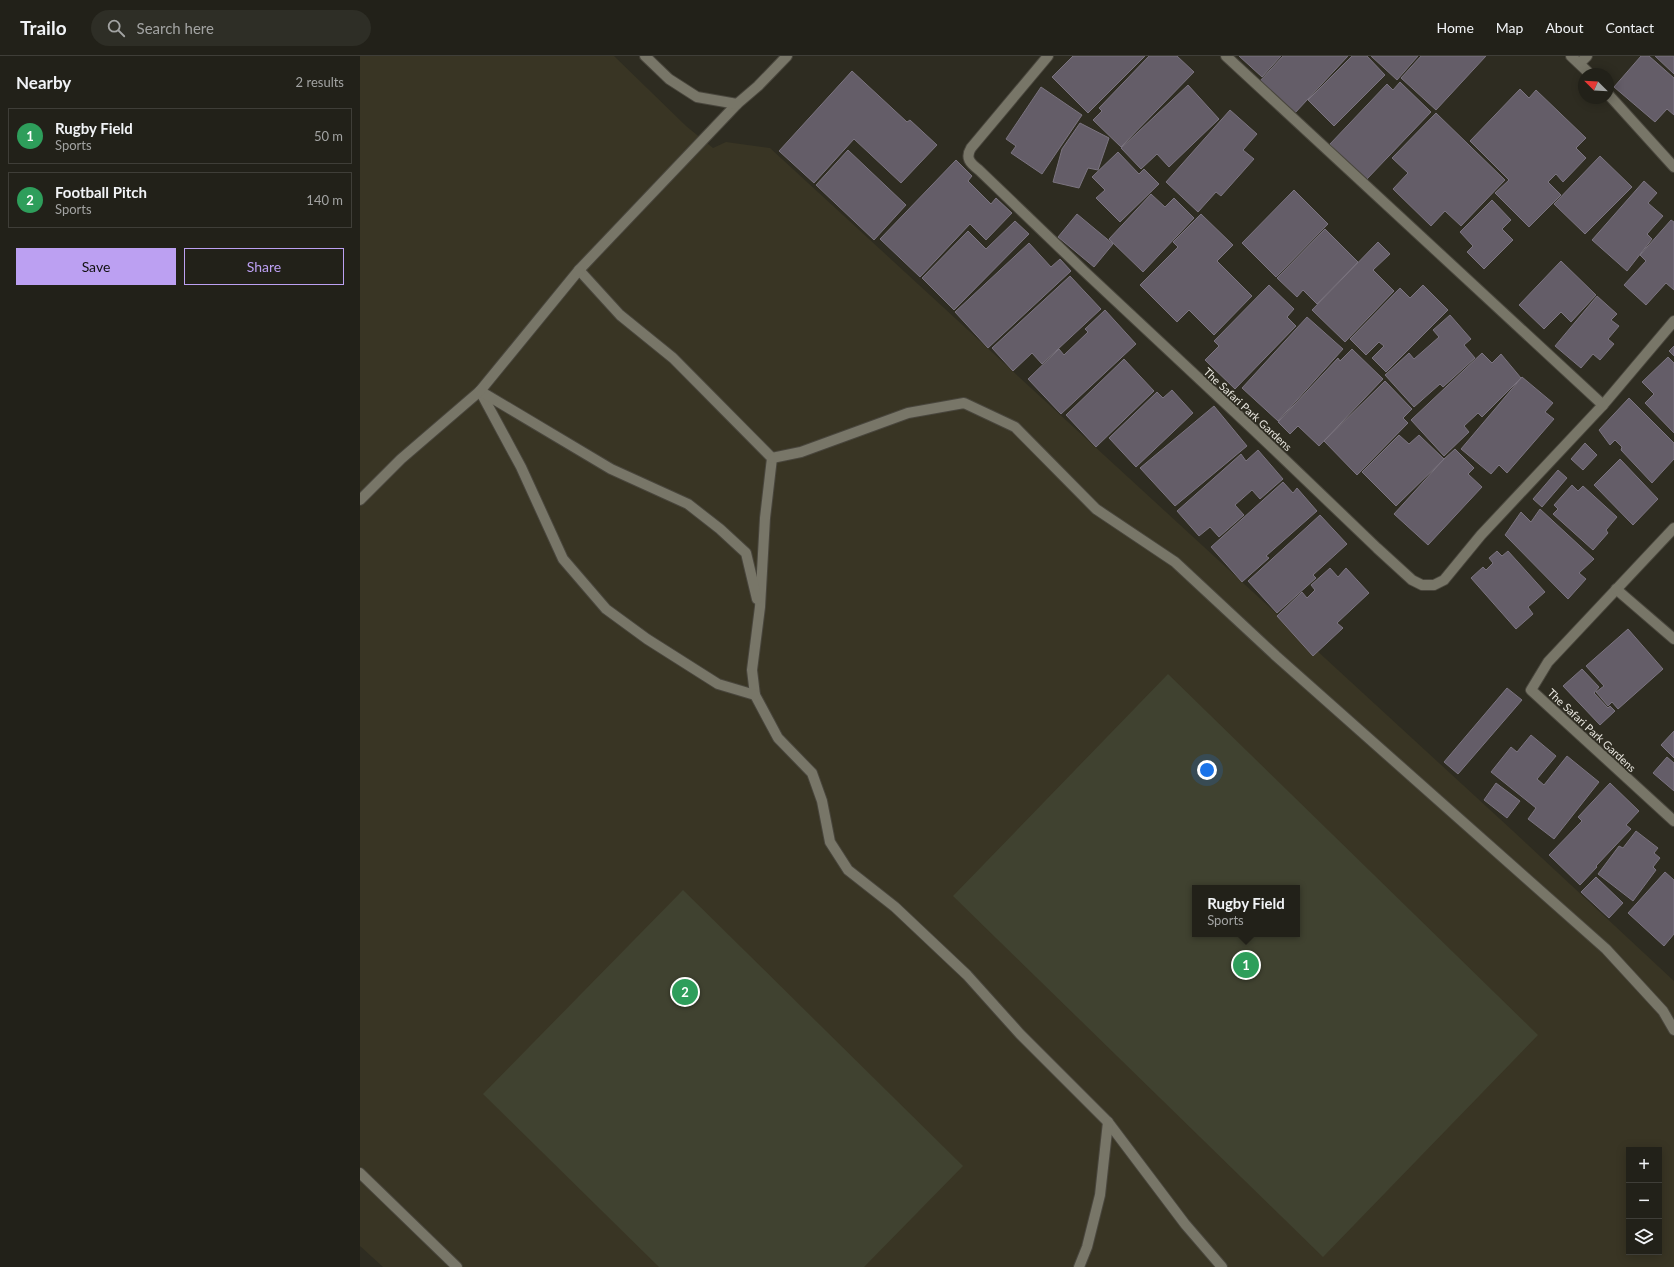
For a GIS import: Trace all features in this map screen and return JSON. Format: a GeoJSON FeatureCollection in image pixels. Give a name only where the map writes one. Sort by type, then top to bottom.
{"type":"FeatureCollection","features":[{"type":"Feature","properties":{"kind":"street"},"geometry":{"type":"LineString","coordinates":[[645,56],[670,79],[697,96],[737,104]]}},
{"type":"Feature","properties":{"kind":"street"},"geometry":{"type":"LineString","coordinates":[[360,500],[401,459],[480,391],[579,270],[737,104],[758,86],[787,56]]}},
{"type":"Feature","properties":{"kind":"street","name":"The Safari Park Gardens"},"geometry":{"type":"LineString","coordinates":[[1048,56],[976,140],[968,153],[968,159],[1084,272],[1412,580],[1422,585],[1434,585],[1444,580],[1482,535],[1603,405],[1674,321]]}},
{"type":"Feature","properties":{"kind":"street"},"geometry":{"type":"LineString","coordinates":[[1226,56],[1603,405]]}},
{"type":"Feature","properties":{"kind":"street"},"geometry":{"type":"LineString","coordinates":[[1571,56],[1584,60]]}},
{"type":"Feature","properties":{"kind":"street"},"geometry":{"type":"LineString","coordinates":[[1614,101],[1674,167]]}},
{"type":"Feature","properties":{"kind":"street"},"geometry":{"type":"LineString","coordinates":[[579,270],[620,315],[674,358],[772,458]]}},
{"type":"Feature","properties":{"kind":"street"},"geometry":{"type":"LineString","coordinates":[[480,391],[611,469],[688,504],[746,553],[760,607]]}},
{"type":"Feature","properties":{"kind":"street"},"geometry":{"type":"LineString","coordinates":[[480,391],[521,467],[563,559],[606,609],[647,639],[718,684],[755,695]]}},
{"type":"Feature","properties":{"kind":"street"},"geometry":{"type":"LineString","coordinates":[[772,458],[808,450],[908,413],[964,403],[1015,427],[1096,508],[1175,562],[1276,656],[1606,949],[1663,1011],[1674,1030]]}},
{"type":"Feature","properties":{"kind":"street"},"geometry":{"type":"LineString","coordinates":[[772,458],[765,518],[760,607],[752,670],[755,695],[778,738],[812,773],[822,801],[830,842],[848,870],[896,908],[967,975],[1020,1034],[1108,1122],[1185,1224],[1222,1267]]}},
{"type":"Feature","properties":{"kind":"street","name":"The Safari Park Gardens"},"geometry":{"type":"LineString","coordinates":[[1674,528],[1548,662],[1531,690],[1674,820]]}},
{"type":"Feature","properties":{"kind":"street"},"geometry":{"type":"LineString","coordinates":[[1616,590],[1674,639]]}},
{"type":"Feature","properties":{"kind":"street"},"geometry":{"type":"LineString","coordinates":[[1078,1267],[1087,1247],[1100,1195],[1108,1122]]}},
{"type":"Feature","properties":{"kind":"street"},"geometry":{"type":"LineString","coordinates":[[360,1173],[456,1267]]}},
{"type":"Feature","properties":{"kind":"shaded area"},"geometry":{"type":"Polygon","coordinates":[[[360,56],[614,56],[686,126],[713,148],[726,142],[770,148],[1513,831],[1674,981],[1674,1267],[383,1267],[360,1246],[360,56]]]}},
{"type":"Feature","properties":{"kind":"green space"},"geometry":{"type":"Polygon","coordinates":[[[1168,674],[1538,1035],[1323,1257],[953,896],[1168,674]]]}},
{"type":"Feature","properties":{"kind":"green space"},"geometry":{"type":"Polygon","coordinates":[[[683,890],[963,1166],[864,1267],[659,1267],[483,1094],[683,890]]]}},
{"type":"Feature","properties":{"kind":"building"},"geometry":{"type":"Polygon","coordinates":[[[1073,56],[1145,56],[1088,113],[1052,77],[1073,56]]]}},
{"type":"Feature","properties":{"kind":"building"},"geometry":{"type":"Polygon","coordinates":[[[1149,56],[1177,56],[1194,72],[1121,147],[1093,120],[1102,111],[1099,108],[1149,56]]]}},
{"type":"Feature","properties":{"kind":"building"},"geometry":{"type":"Polygon","coordinates":[[[1239,56],[1281,56],[1262,77],[1239,56]]]}},
{"type":"Feature","properties":{"kind":"building"},"geometry":{"type":"Polygon","coordinates":[[[1283,56],[1348,56],[1294,114],[1259,82],[1283,56]]]}},
{"type":"Feature","properties":{"kind":"building"},"geometry":{"type":"Polygon","coordinates":[[[1352,56],[1367,56],[1385,75],[1334,126],[1308,100],[1352,56]]]}},
{"type":"Feature","properties":{"kind":"building"},"geometry":{"type":"Polygon","coordinates":[[[1371,56],[1418,56],[1397,80],[1371,56]]]}},
{"type":"Feature","properties":{"kind":"building"},"geometry":{"type":"Polygon","coordinates":[[[1421,56],[1486,56],[1436,110],[1401,78],[1421,56]]]}},
{"type":"Feature","properties":{"kind":"building"},"geometry":{"type":"Polygon","coordinates":[[[1641,56],[1649,56],[1674,78],[1674,115],[1667,109],[1655,122],[1614,87],[1641,56]]]}},
{"type":"Feature","properties":{"kind":"building"},"geometry":{"type":"Polygon","coordinates":[[[1655,56],[1674,56],[1674,74],[1655,56]]]}},
{"type":"Feature","properties":{"kind":"building"},"geometry":{"type":"Polygon","coordinates":[[[852,71],[907,122],[910,120],[937,145],[901,183],[854,139],[814,183],[779,151],[852,71]]]}},
{"type":"Feature","properties":{"kind":"building"},"geometry":{"type":"Polygon","coordinates":[[[1400,82],[1431,112],[1366,180],[1330,144],[1387,84],[1393,90],[1400,82]]]}},
{"type":"Feature","properties":{"kind":"building"},"geometry":{"type":"Polygon","coordinates":[[[1188,85],[1219,119],[1169,167],[1157,154],[1141,169],[1121,148],[1188,85]]]}},
{"type":"Feature","properties":{"kind":"building"},"geometry":{"type":"Polygon","coordinates":[[[1041,87],[1082,115],[1042,174],[1011,153],[1016,146],[1006,139],[1041,87]]]}},
{"type":"Feature","properties":{"kind":"building"},"geometry":{"type":"Polygon","coordinates":[[[1520,89],[1529,98],[1536,90],[1586,138],[1576,148],[1586,158],[1563,182],[1556,174],[1548,182],[1561,195],[1529,227],[1495,193],[1509,180],[1470,141],[1520,89]]]}},
{"type":"Feature","properties":{"kind":"building"},"geometry":{"type":"Polygon","coordinates":[[[1230,110],[1257,134],[1243,150],[1254,159],[1221,196],[1216,192],[1198,212],[1166,182],[1230,110]]]}},
{"type":"Feature","properties":{"kind":"building"},"geometry":{"type":"Polygon","coordinates":[[[1436,113],[1505,180],[1461,226],[1445,211],[1431,226],[1393,189],[1408,173],[1392,158],[1436,113]]]}},
{"type":"Feature","properties":{"kind":"building"},"geometry":{"type":"Polygon","coordinates":[[[1080,123],[1109,138],[1098,170],[1088,168],[1079,188],[1053,182],[1062,149],[1080,123]]]}},
{"type":"Feature","properties":{"kind":"building"},"geometry":{"type":"Polygon","coordinates":[[[848,150],[906,205],[874,240],[816,185],[848,150]]]}},
{"type":"Feature","properties":{"kind":"building"},"geometry":{"type":"Polygon","coordinates":[[[1118,152],[1139,174],[1144,169],[1159,184],[1120,222],[1096,198],[1105,190],[1092,177],[1118,152]]]}},
{"type":"Feature","properties":{"kind":"building"},"geometry":{"type":"Polygon","coordinates":[[[1600,156],[1632,187],[1585,234],[1554,204],[1600,156]]]}},
{"type":"Feature","properties":{"kind":"building"},"geometry":{"type":"Polygon","coordinates":[[[956,160],[972,176],[968,181],[991,204],[996,198],[1012,213],[986,240],[970,224],[920,277],[880,239],[956,160]]]}},
{"type":"Feature","properties":{"kind":"building"},"geometry":{"type":"Polygon","coordinates":[[[1644,181],[1657,193],[1648,203],[1663,216],[1647,234],[1652,239],[1627,271],[1592,240],[1644,181]]]}},
{"type":"Feature","properties":{"kind":"building"},"geometry":{"type":"Polygon","coordinates":[[[1294,190],[1328,224],[1276,277],[1242,243],[1294,190]]]}},
{"type":"Feature","properties":{"kind":"building"},"geometry":{"type":"Polygon","coordinates":[[[1151,194],[1165,207],[1174,198],[1194,218],[1143,272],[1109,239],[1151,194]]]}},
{"type":"Feature","properties":{"kind":"building"},"geometry":{"type":"Polygon","coordinates":[[[1492,200],[1511,220],[1502,229],[1513,240],[1484,269],[1467,252],[1473,246],[1460,232],[1492,200]]]}},
{"type":"Feature","properties":{"kind":"building"},"geometry":{"type":"Polygon","coordinates":[[[1077,214],[1113,244],[1094,267],[1058,237],[1077,214]]]}},
{"type":"Feature","properties":{"kind":"building"},"geometry":{"type":"Polygon","coordinates":[[[1201,214],[1233,245],[1217,261],[1252,296],[1214,335],[1189,310],[1177,322],[1140,285],[1178,247],[1173,242],[1201,214]]]}},
{"type":"Feature","properties":{"kind":"building"},"geometry":{"type":"Polygon","coordinates":[[[1671,220],[1674,222],[1674,290],[1666,283],[1646,305],[1624,285],[1646,261],[1640,255],[1671,220]]]}},
{"type":"Feature","properties":{"kind":"building"},"geometry":{"type":"Polygon","coordinates":[[[1015,221],[1029,234],[954,310],[922,278],[968,231],[986,249],[1015,221]]]}},
{"type":"Feature","properties":{"kind":"building"},"geometry":{"type":"Polygon","coordinates":[[[1325,229],[1358,262],[1317,304],[1303,290],[1297,297],[1277,278],[1325,229]]]}},
{"type":"Feature","properties":{"kind":"building"},"geometry":{"type":"Polygon","coordinates":[[[1378,242],[1390,254],[1373,270],[1394,291],[1345,342],[1312,310],[1378,242]]]}},
{"type":"Feature","properties":{"kind":"building"},"geometry":{"type":"Polygon","coordinates":[[[1029,243],[1051,267],[1060,259],[1071,271],[988,348],[955,312],[1029,243]]]}},
{"type":"Feature","properties":{"kind":"building"},"geometry":{"type":"Polygon","coordinates":[[[1561,261],[1596,295],[1571,322],[1561,312],[1544,329],[1519,305],[1561,261]]]}},
{"type":"Feature","properties":{"kind":"building"},"geometry":{"type":"Polygon","coordinates":[[[1070,276],[1101,309],[1042,364],[1032,353],[1013,371],[992,348],[1070,276]]]}},
{"type":"Feature","properties":{"kind":"building"},"geometry":{"type":"Polygon","coordinates":[[[1269,285],[1294,309],[1287,317],[1296,326],[1235,389],[1205,360],[1219,346],[1214,341],[1269,285]]]}},
{"type":"Feature","properties":{"kind":"building"},"geometry":{"type":"Polygon","coordinates":[[[1423,285],[1448,310],[1386,372],[1372,358],[1384,346],[1379,342],[1366,355],[1350,339],[1400,288],[1410,298],[1423,285]]]}},
{"type":"Feature","properties":{"kind":"building"},"geometry":{"type":"Polygon","coordinates":[[[1597,296],[1617,314],[1611,320],[1619,326],[1608,339],[1614,344],[1600,360],[1593,354],[1581,368],[1555,346],[1597,296]]]}},
{"type":"Feature","properties":{"kind":"building"},"geometry":{"type":"Polygon","coordinates":[[[1105,310],[1136,344],[1061,414],[1028,379],[1059,349],[1064,355],[1088,332],[1085,329],[1105,310]]]}},
{"type":"Feature","properties":{"kind":"building"},"geometry":{"type":"Polygon","coordinates":[[[1450,315],[1471,339],[1464,345],[1475,358],[1443,387],[1440,384],[1414,407],[1385,375],[1409,353],[1414,359],[1439,337],[1433,330],[1450,315]]]}},
{"type":"Feature","properties":{"kind":"building"},"geometry":{"type":"Polygon","coordinates":[[[1307,317],[1343,349],[1278,421],[1242,388],[1307,317]]]}},
{"type":"Feature","properties":{"kind":"building"},"geometry":{"type":"Polygon","coordinates":[[[1674,346],[1674,356],[1669,351],[1674,346]]]}},
{"type":"Feature","properties":{"kind":"building"},"geometry":{"type":"Polygon","coordinates":[[[1352,349],[1383,379],[1319,446],[1298,426],[1290,434],[1278,422],[1338,358],[1340,361],[1352,349]]]}},
{"type":"Feature","properties":{"kind":"building"},"geometry":{"type":"Polygon","coordinates":[[[1482,353],[1492,363],[1501,354],[1521,378],[1482,417],[1478,413],[1464,426],[1469,432],[1444,456],[1411,420],[1482,353]]]}},
{"type":"Feature","properties":{"kind":"building"},"geometry":{"type":"Polygon","coordinates":[[[1668,357],[1674,363],[1674,433],[1645,403],[1654,394],[1642,382],[1668,357]]]}},
{"type":"Feature","properties":{"kind":"building"},"geometry":{"type":"Polygon","coordinates":[[[1124,359],[1154,391],[1096,447],[1066,415],[1124,359]]]}},
{"type":"Feature","properties":{"kind":"building"},"geometry":{"type":"Polygon","coordinates":[[[1522,377],[1553,403],[1545,412],[1554,419],[1507,473],[1499,465],[1491,474],[1461,449],[1522,377]]]}},
{"type":"Feature","properties":{"kind":"building"},"geometry":{"type":"Polygon","coordinates":[[[1385,381],[1412,409],[1403,418],[1408,423],[1357,475],[1324,441],[1385,381]]]}},
{"type":"Feature","properties":{"kind":"building"},"geometry":{"type":"Polygon","coordinates":[[[1172,390],[1193,413],[1136,467],[1109,438],[1157,392],[1163,398],[1172,390]]]}},
{"type":"Feature","properties":{"kind":"building"},"geometry":{"type":"Polygon","coordinates":[[[1629,398],[1674,443],[1674,459],[1652,483],[1621,450],[1622,447],[1615,440],[1610,445],[1599,430],[1629,398]]]}},
{"type":"Feature","properties":{"kind":"building"},"geometry":{"type":"Polygon","coordinates":[[[1214,406],[1247,446],[1175,506],[1140,468],[1214,406]]]}},
{"type":"Feature","properties":{"kind":"building"},"geometry":{"type":"Polygon","coordinates":[[[1399,435],[1409,444],[1419,435],[1444,459],[1396,506],[1362,472],[1399,435]]]}},
{"type":"Feature","properties":{"kind":"building"},"geometry":{"type":"Polygon","coordinates":[[[1585,443],[1597,455],[1583,470],[1571,459],[1585,443]]]}},
{"type":"Feature","properties":{"kind":"building"},"geometry":{"type":"Polygon","coordinates":[[[1455,449],[1474,468],[1468,474],[1482,487],[1428,545],[1394,514],[1455,449]]]}},
{"type":"Feature","properties":{"kind":"building"},"geometry":{"type":"Polygon","coordinates":[[[1258,450],[1283,479],[1260,499],[1252,490],[1235,505],[1244,515],[1219,537],[1210,527],[1199,536],[1177,511],[1241,454],[1246,461],[1258,450]]]}},
{"type":"Feature","properties":{"kind":"building"},"geometry":{"type":"Polygon","coordinates":[[[1620,459],[1658,499],[1633,525],[1594,485],[1620,459]]]}},
{"type":"Feature","properties":{"kind":"building"},"geometry":{"type":"Polygon","coordinates":[[[1558,470],[1567,478],[1542,507],[1533,499],[1558,470]]]}},
{"type":"Feature","properties":{"kind":"building"},"geometry":{"type":"Polygon","coordinates":[[[1283,482],[1293,493],[1297,488],[1317,511],[1266,556],[1269,558],[1242,582],[1211,547],[1283,482]]]}},
{"type":"Feature","properties":{"kind":"building"},"geometry":{"type":"Polygon","coordinates":[[[1572,485],[1578,491],[1583,486],[1617,517],[1606,530],[1608,533],[1593,550],[1553,514],[1558,509],[1554,505],[1572,485]]]}},
{"type":"Feature","properties":{"kind":"building"},"geometry":{"type":"Polygon","coordinates":[[[1540,509],[1594,559],[1579,573],[1586,579],[1568,599],[1505,535],[1521,512],[1531,522],[1540,509]]]}},
{"type":"Feature","properties":{"kind":"building"},"geometry":{"type":"Polygon","coordinates":[[[1320,515],[1347,544],[1313,575],[1316,578],[1277,613],[1248,581],[1320,515]]]}},
{"type":"Feature","properties":{"kind":"building"},"geometry":{"type":"Polygon","coordinates":[[[1497,551],[1502,556],[1508,551],[1545,592],[1528,607],[1533,614],[1516,629],[1471,578],[1483,567],[1486,570],[1493,563],[1489,558],[1497,551]]]}},
{"type":"Feature","properties":{"kind":"building"},"geometry":{"type":"Polygon","coordinates":[[[1330,568],[1338,577],[1346,568],[1369,593],[1337,623],[1343,628],[1313,656],[1277,616],[1302,592],[1307,598],[1315,590],[1311,585],[1330,568]]]}},
{"type":"Feature","properties":{"kind":"building"},"geometry":{"type":"Polygon","coordinates":[[[1628,629],[1663,669],[1618,709],[1612,702],[1608,706],[1596,692],[1604,686],[1586,666],[1628,629]]]}},
{"type":"Feature","properties":{"kind":"building"},"geometry":{"type":"Polygon","coordinates":[[[1582,669],[1599,687],[1594,693],[1608,708],[1610,706],[1615,711],[1600,725],[1563,686],[1582,669]]]}},
{"type":"Feature","properties":{"kind":"building"},"geometry":{"type":"Polygon","coordinates":[[[1507,688],[1522,700],[1458,774],[1444,762],[1507,688]]]}},
{"type":"Feature","properties":{"kind":"building"},"geometry":{"type":"Polygon","coordinates":[[[1674,731],[1674,758],[1661,745],[1674,731]]]}},
{"type":"Feature","properties":{"kind":"building"},"geometry":{"type":"Polygon","coordinates":[[[1531,735],[1556,756],[1537,779],[1544,785],[1567,756],[1599,782],[1554,839],[1528,819],[1536,808],[1491,772],[1511,747],[1517,752],[1531,735]]]}},
{"type":"Feature","properties":{"kind":"building"},"geometry":{"type":"Polygon","coordinates":[[[1667,757],[1674,763],[1674,791],[1653,773],[1667,757]]]}},
{"type":"Feature","properties":{"kind":"building"},"geometry":{"type":"Polygon","coordinates":[[[1496,783],[1520,801],[1507,818],[1484,800],[1496,783]]]}},
{"type":"Feature","properties":{"kind":"building"},"geometry":{"type":"Polygon","coordinates":[[[1610,783],[1639,811],[1626,825],[1631,829],[1580,885],[1549,855],[1582,821],[1578,817],[1610,783]]]}},
{"type":"Feature","properties":{"kind":"building"},"geometry":{"type":"Polygon","coordinates":[[[1636,831],[1658,848],[1654,853],[1660,858],[1653,867],[1656,870],[1633,901],[1598,874],[1619,846],[1623,848],[1636,831]]]}},
{"type":"Feature","properties":{"kind":"building"},"geometry":{"type":"Polygon","coordinates":[[[1665,872],[1674,880],[1674,934],[1664,946],[1628,913],[1665,872]]]}},
{"type":"Feature","properties":{"kind":"building"},"geometry":{"type":"Polygon","coordinates":[[[1596,877],[1623,903],[1609,918],[1581,892],[1596,877]]]}},
{"type":"Feature","properties":{"kind":"place","name":"Rugby Field"},"geometry":{"type":"Point","coordinates":[1246,965]}},
{"type":"Feature","properties":{"kind":"place","name":"Football Pitch"},"geometry":{"type":"Point","coordinates":[685,992]}}]}
